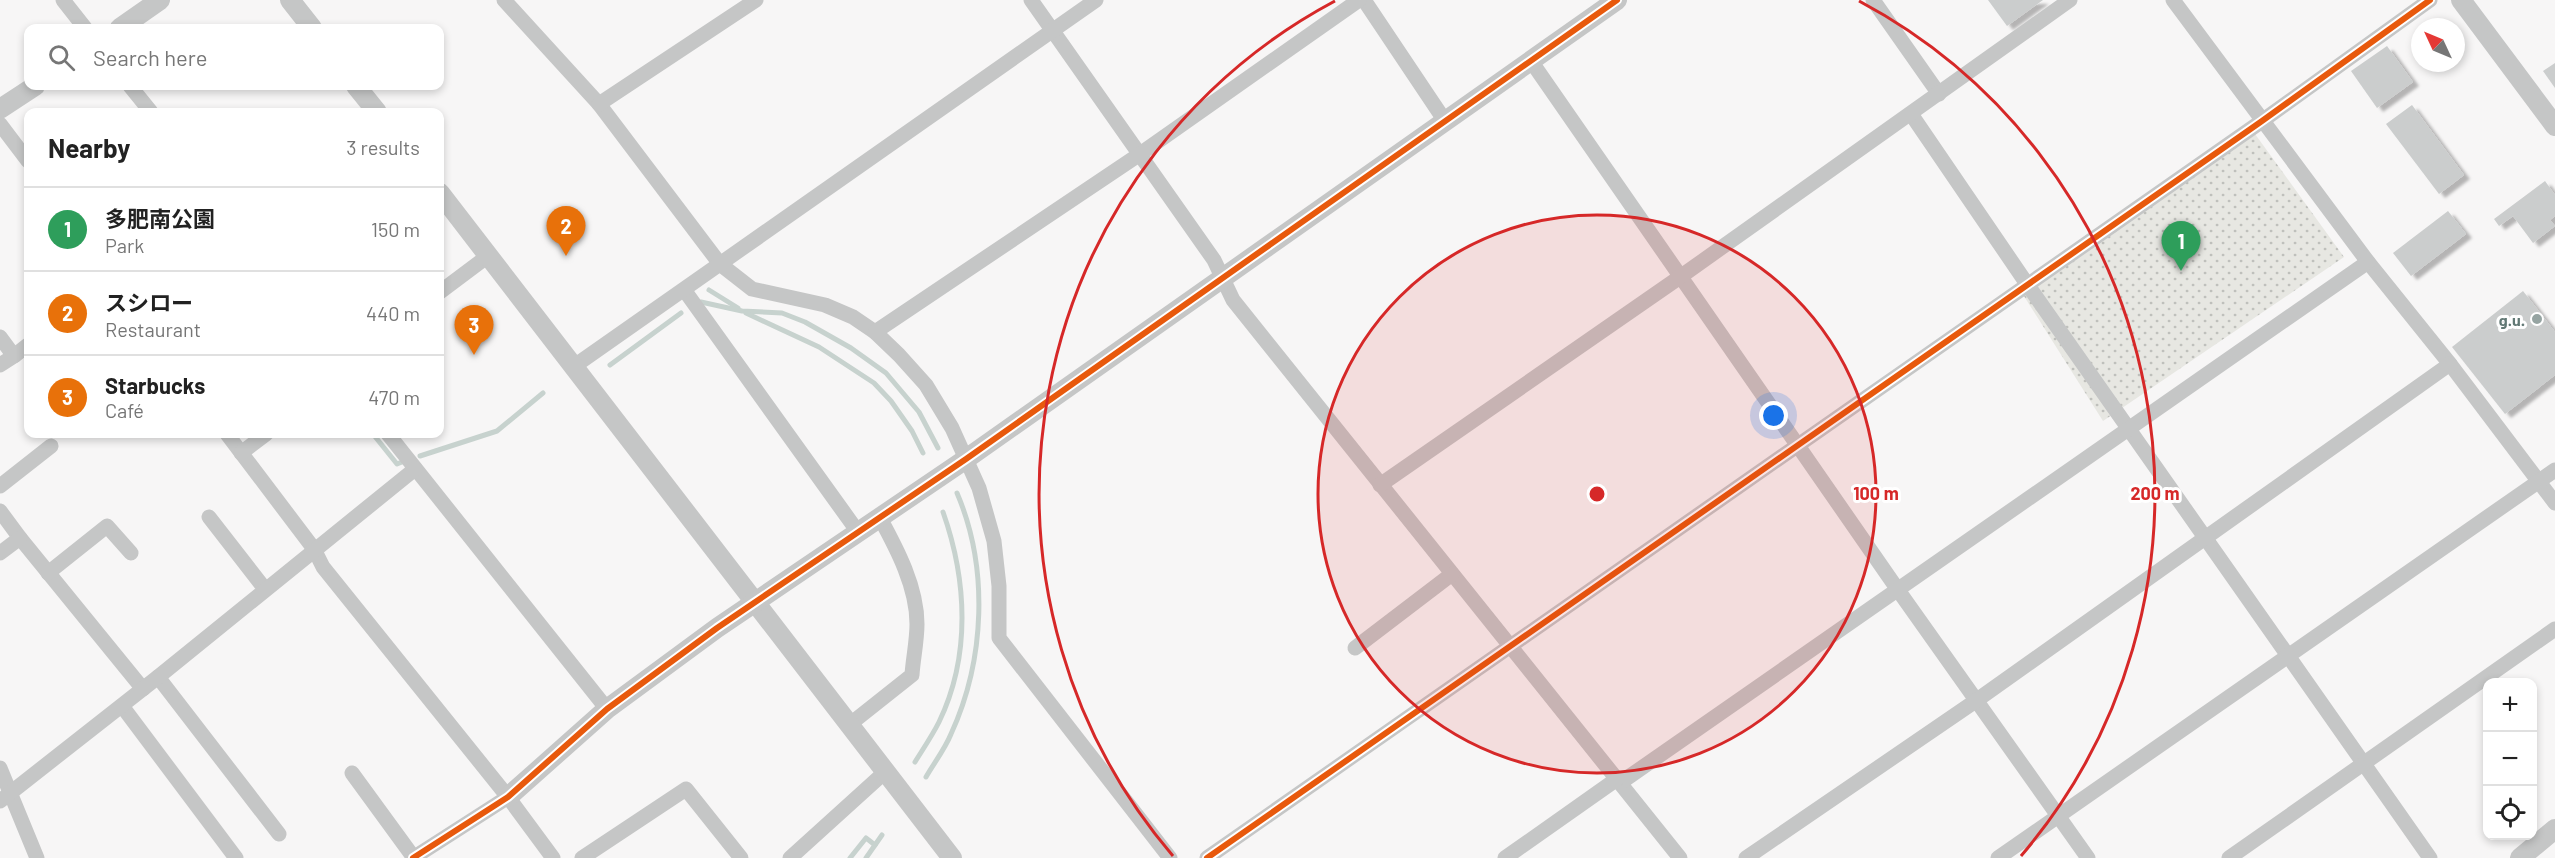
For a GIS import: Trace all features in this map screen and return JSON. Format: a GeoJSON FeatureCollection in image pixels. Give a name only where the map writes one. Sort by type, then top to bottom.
{"type":"FeatureCollection","features":[{"type":"Feature","properties":{"kind":"street"},"geometry":{"type":"LineString","coordinates":[[63,0],[83,24]]}},
{"type":"Feature","properties":{"kind":"street"},"geometry":{"type":"LineString","coordinates":[[126,24],[160,0]]}},
{"type":"Feature","properties":{"kind":"street"},"geometry":{"type":"LineString","coordinates":[[290,0],[309,24]]}},
{"type":"Feature","properties":{"kind":"street"},"geometry":{"type":"LineString","coordinates":[[504,0],[599,104],[720,264],[752,289],[825,304],[853,316],[875,333],[926,386],[952,428],[979,488],[994,541],[999,586],[999,638],[1170,858]]}},
{"type":"Feature","properties":{"kind":"street"},"geometry":{"type":"LineString","coordinates":[[599,104],[756,0]]}},
{"type":"Feature","properties":{"kind":"street"},"geometry":{"type":"LineString","coordinates":[[1031,0],[1214,260],[1233,300],[1680,858]]}},
{"type":"Feature","properties":{"kind":"street"},"geometry":{"type":"LineString","coordinates":[[573,367],[685,291],[720,264],[1096,0]]}},
{"type":"Feature","properties":{"kind":"street"},"geometry":{"type":"LineString","coordinates":[[875,333],[1140,154],[1359,0]]}},
{"type":"Feature","properties":{"kind":"street"},"geometry":{"type":"LineString","coordinates":[[1364,0],[1445,121]]}},
{"type":"Feature","properties":{"kind":"street"},"geometry":{"type":"LineString","coordinates":[[352,773],[414,858],[508,797],[607,709],[754,602],[966,459],[1617,0]]}},
{"type":"Feature","properties":{"kind":"street"},"geometry":{"type":"LineString","coordinates":[[1873,0],[1939,94]]}},
{"type":"Feature","properties":{"kind":"street"},"geometry":{"type":"LineString","coordinates":[[1380,485],[1680,277],[2070,0]]}},
{"type":"Feature","properties":{"kind":"street"},"geometry":{"type":"LineString","coordinates":[[2173,0],[2368,262],[2450,364],[2555,503]]}},
{"type":"Feature","properties":{"kind":"street"},"geometry":{"type":"LineString","coordinates":[[1207,858],[2262,121],[2430,0]]}},
{"type":"Feature","properties":{"kind":"street"},"geometry":{"type":"LineString","coordinates":[[2461,0],[2555,126]]}},
{"type":"Feature","properties":{"kind":"street"},"geometry":{"type":"LineString","coordinates":[[1531,62],[1898,590],[2088,858]]}},
{"type":"Feature","properties":{"kind":"street"},"geometry":{"type":"LineString","coordinates":[[0,109],[29,90]]}},
{"type":"Feature","properties":{"kind":"street"},"geometry":{"type":"LineString","coordinates":[[133,90],[147,108]]}},
{"type":"Feature","properties":{"kind":"street"},"geometry":{"type":"LineString","coordinates":[[359,90],[374,108]]}},
{"type":"Feature","properties":{"kind":"street"},"geometry":{"type":"LineString","coordinates":[[1911,114],[2128,429],[2430,858]]}},
{"type":"Feature","properties":{"kind":"street"},"geometry":{"type":"LineString","coordinates":[[0,124],[24,156]]}},
{"type":"Feature","properties":{"kind":"street"},"geometry":{"type":"LineString","coordinates":[[444,198],[952,858]]}},
{"type":"Feature","properties":{"kind":"street"},"geometry":{"type":"LineString","coordinates":[[444,289],[488,256]]}},
{"type":"Feature","properties":{"kind":"street"},"geometry":{"type":"LineString","coordinates":[[1505,858],[1898,590],[2368,262]]}},
{"type":"Feature","properties":{"kind":"street"},"geometry":{"type":"LineString","coordinates":[[685,291],[858,532]]}},
{"type":"Feature","properties":{"kind":"street"},"geometry":{"type":"LineString","coordinates":[[0,337],[14,356]]}},
{"type":"Feature","properties":{"kind":"street"},"geometry":{"type":"LineString","coordinates":[[0,365],[24,348]]}},
{"type":"Feature","properties":{"kind":"street"},"geometry":{"type":"LineString","coordinates":[[1746,858],[1977,700],[2450,364]]}},
{"type":"Feature","properties":{"kind":"street"},"geometry":{"type":"LineString","coordinates":[[229,438],[315,549],[323,567],[508,797],[552,858]]}},
{"type":"Feature","properties":{"kind":"street"},"geometry":{"type":"LineString","coordinates":[[241,453],[261,438]]}},
{"type":"Feature","properties":{"kind":"street"},"geometry":{"type":"LineString","coordinates":[[391,438],[607,709]]}},
{"type":"Feature","properties":{"kind":"street"},"geometry":{"type":"LineString","coordinates":[[0,486],[51,446]]}},
{"type":"Feature","properties":{"kind":"street"},"geometry":{"type":"LineString","coordinates":[[5,797],[158,678],[265,589],[416,469]]}},
{"type":"Feature","properties":{"kind":"street"},"geometry":{"type":"LineString","coordinates":[[1998,858],[2555,470]]}},
{"type":"Feature","properties":{"kind":"street"},"geometry":{"type":"LineString","coordinates":[[0,511],[143,689]]}},
{"type":"Feature","properties":{"kind":"street"},"geometry":{"type":"LineString","coordinates":[[209,517],[265,589]]}},
{"type":"Feature","properties":{"kind":"street"},"geometry":{"type":"LineString","coordinates":[[849,725],[912,675],[917,624],[913,596],[894,544],[880,518]]}},
{"type":"Feature","properties":{"kind":"street"},"geometry":{"type":"LineString","coordinates":[[48,573],[107,526],[131,554]]}},
{"type":"Feature","properties":{"kind":"street"},"geometry":{"type":"LineString","coordinates":[[0,553],[20,538]]}},
{"type":"Feature","properties":{"kind":"street"},"geometry":{"type":"LineString","coordinates":[[1355,648],[1452,574]]}},
{"type":"Feature","properties":{"kind":"street"},"geometry":{"type":"LineString","coordinates":[[2229,858],[2555,629]]}},
{"type":"Feature","properties":{"kind":"street"},"geometry":{"type":"LineString","coordinates":[[158,678],[279,834]]}},
{"type":"Feature","properties":{"kind":"street"},"geometry":{"type":"LineString","coordinates":[[122,706],[236,858]]}},
{"type":"Feature","properties":{"kind":"street"},"geometry":{"type":"LineString","coordinates":[[0,768],[5,797],[37,858]]}},
{"type":"Feature","properties":{"kind":"street"},"geometry":{"type":"LineString","coordinates":[[790,858],[885,772]]}},
{"type":"Feature","properties":{"kind":"street"},"geometry":{"type":"LineString","coordinates":[[582,858],[686,789],[741,858]]}},
{"type":"Feature","properties":{"kind":"street"},"geometry":{"type":"LineString","coordinates":[[2520,858],[2552,833]]}},
{"type":"Feature","properties":{"kind":"shaded area"},"geometry":{"type":"Polygon","coordinates":[[[2255,134],[2344,257],[2103,421],[2017,285],[2255,134]]]}},
{"type":"Feature","properties":{"kind":"building"},"geometry":{"type":"Polygon","coordinates":[[[1988,0],[2043,0],[2007,26],[1988,0]]]}},
{"type":"Feature","properties":{"kind":"building"},"geometry":{"type":"Polygon","coordinates":[[[2387,46],[2413,82],[2377,108],[2351,71],[2387,46]]]}},
{"type":"Feature","properties":{"kind":"building"},"geometry":{"type":"Polygon","coordinates":[[[2555,63],[2555,88],[2543,71],[2555,63]]]}},
{"type":"Feature","properties":{"kind":"building"},"geometry":{"type":"Polygon","coordinates":[[[2412,105],[2464,175],[2439,194],[2386,124],[2412,105]]]}},
{"type":"Feature","properties":{"kind":"building"},"geometry":{"type":"Polygon","coordinates":[[[2545,181],[2555,195],[2555,216],[2550,220],[2555,226],[2533,243],[2513,216],[2499,226],[2494,219],[2545,181]]]}},
{"type":"Feature","properties":{"kind":"building"},"geometry":{"type":"Polygon","coordinates":[[[2448,211],[2466,234],[2411,276],[2393,253],[2448,211]]]}},
{"type":"Feature","properties":{"kind":"building"},"geometry":{"type":"Polygon","coordinates":[[[2523,291],[2555,332],[2555,375],[2505,414],[2452,347],[2523,291]]]}},
{"type":"Feature","properties":{"kind":"waterway"},"geometry":{"type":"LineString","coordinates":[[709,290],[738,308]]}},
{"type":"Feature","properties":{"kind":"waterway"},"geometry":{"type":"LineString","coordinates":[[701,302],[742,311],[782,313],[805,322],[851,348],[886,373],[919,412],[938,448]]}},
{"type":"Feature","properties":{"kind":"waterway"},"geometry":{"type":"LineString","coordinates":[[610,365],[681,313]]}},
{"type":"Feature","properties":{"kind":"waterway"},"geometry":{"type":"LineString","coordinates":[[746,313],[819,347],[874,383],[891,401],[912,431],[923,453]]}},
{"type":"Feature","properties":{"kind":"waterway"},"geometry":{"type":"LineString","coordinates":[[420,456],[497,431],[543,393]]}},
{"type":"Feature","properties":{"kind":"waterway"},"geometry":{"type":"LineString","coordinates":[[376,438],[397,464],[402,462]]}},
{"type":"Feature","properties":{"kind":"waterway"},"geometry":{"type":"LineString","coordinates":[[926,777],[949,740],[971,676],[976,645],[979,614],[978,583],[974,552],[957,493]]}},
{"type":"Feature","properties":{"kind":"waterway"},"geometry":{"type":"LineString","coordinates":[[915,762],[936,727],[949,697],[961,644],[961,591],[957,564],[943,512]]}},
{"type":"Feature","properties":{"kind":"waterway"},"geometry":{"type":"LineString","coordinates":[[866,858],[882,835]]}},
{"type":"Feature","properties":{"kind":"waterway"},"geometry":{"type":"LineString","coordinates":[[850,858],[866,838],[875,845]]}},
{"type":"Feature","properties":{"kind":"cycle path"},"geometry":{"type":"LineString","coordinates":[[413,858],[508,797],[607,709],[717,628],[966,459],[1617,0]]}},
{"type":"Feature","properties":{"kind":"cycle path"},"geometry":{"type":"LineString","coordinates":[[1207,858],[2262,121],[2430,0]]}},
{"type":"Feature","properties":{"kind":"place","name":"スシロー"},"geometry":{"type":"Point","coordinates":[566,256]}},
{"type":"Feature","properties":{"kind":"place","name":"多肥南公園"},"geometry":{"type":"Point","coordinates":[2181,271]}},
{"type":"Feature","properties":{"kind":"place","name":"g.u."},"geometry":{"type":"Point","coordinates":[2537,319]}},
{"type":"Feature","properties":{"kind":"place","name":"Starbucks"},"geometry":{"type":"Point","coordinates":[474,355]}}]}
